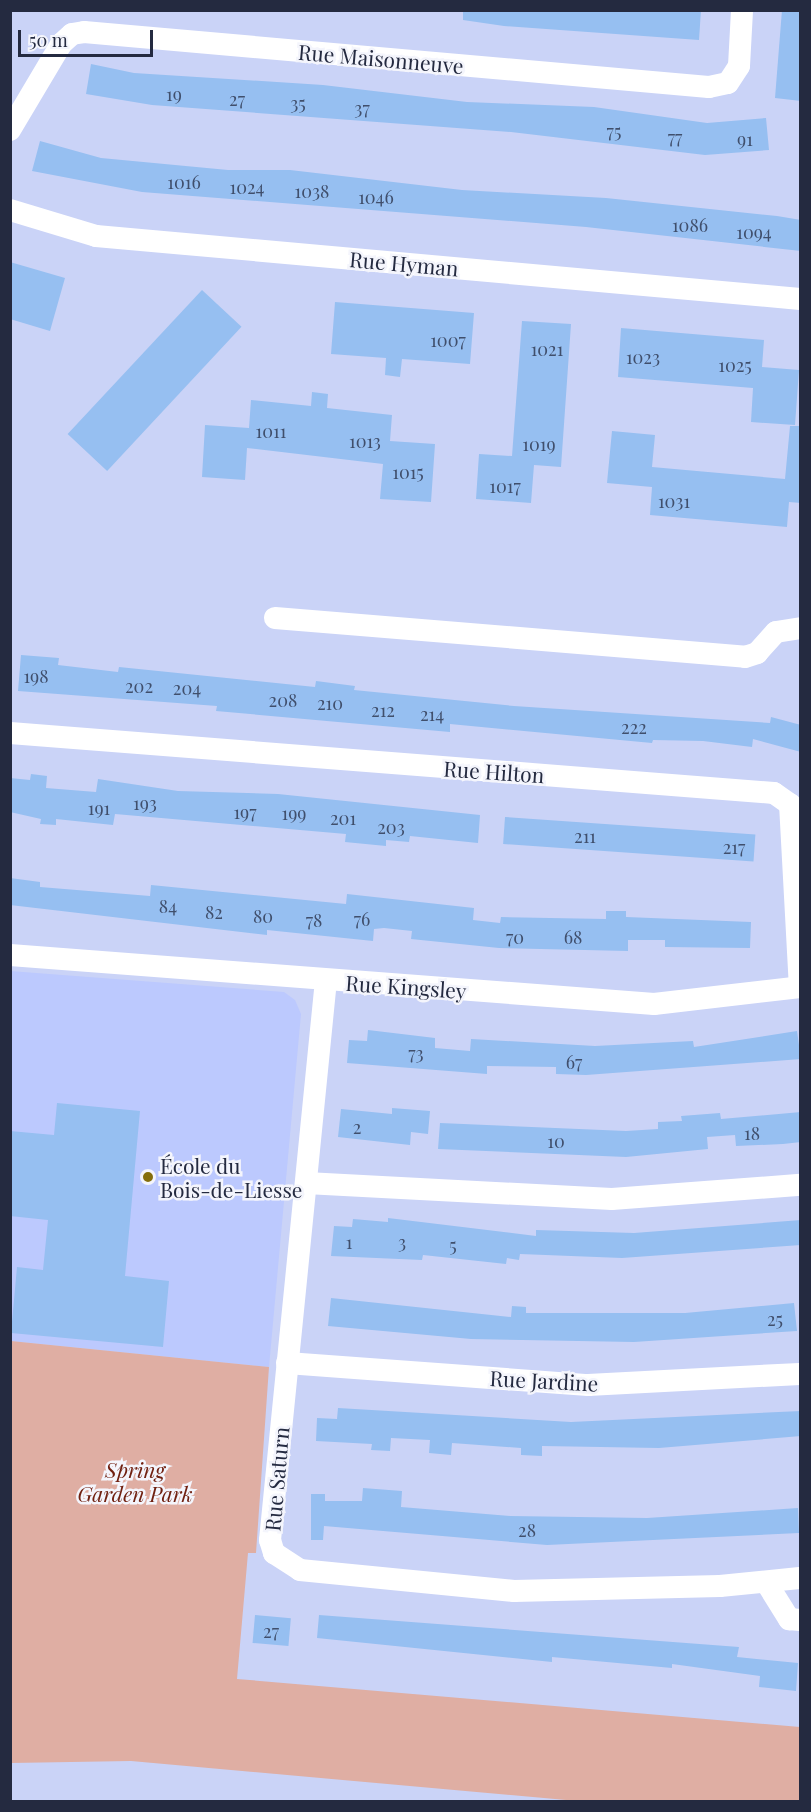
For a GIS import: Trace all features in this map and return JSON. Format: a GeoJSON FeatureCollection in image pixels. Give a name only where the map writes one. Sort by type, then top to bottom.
{"type":"FeatureCollection","features":[{"type":"Feature","properties":{"kind":"street","name":"Rue Maisonneuve"},"geometry":{"type":"LineString","coordinates":[[10,130],[61,45],[72,34],[84,32],[709,87],[728,83],[739,66],[742,10]]}},
{"type":"Feature","properties":{"kind":"street","name":"Rue Hyman"},"geometry":{"type":"LineString","coordinates":[[10,210],[96,236],[801,299]]}},
{"type":"Feature","properties":{"kind":"street"},"geometry":{"type":"LineString","coordinates":[[275,618],[745,657],[757,653],[776,632],[801,628]]}},
{"type":"Feature","properties":{"kind":"street","name":"Rue Hilton"},"geometry":{"type":"LineString","coordinates":[[10,733],[774,793],[790,804],[800,987]]}},
{"type":"Feature","properties":{"kind":"street","name":"Rue Kingsley"},"geometry":{"type":"LineString","coordinates":[[10,955],[654,1004],[800,987]]}},
{"type":"Feature","properties":{"kind":"street","name":"Rue Saturn"},"geometry":{"type":"LineString","coordinates":[[326,980],[270,1540],[281,1561],[300,1570],[514,1591],[766,1582],[801,1578]]}},
{"type":"Feature","properties":{"kind":"street"},"geometry":{"type":"LineString","coordinates":[[306,1183],[612,1199],[801,1185]]}},
{"type":"Feature","properties":{"kind":"street","name":"Rue Jardine"},"geometry":{"type":"LineString","coordinates":[[287,1363],[588,1385],[801,1374]]}},
{"type":"Feature","properties":{"kind":"street"},"geometry":{"type":"LineString","coordinates":[[766,1582],[789,1619],[801,1620]]}},
{"type":"Feature","properties":{"kind":"shaded area","name":"École du Bois-de-Liesse"},"geometry":{"type":"Polygon","coordinates":[[[10,971],[284,992],[295,1000],[301,1014],[269,1367],[11,1341],[10,971]]]}},
{"type":"Feature","properties":{"kind":"green space","name":"Spring Garden Park"},"geometry":{"type":"Polygon","coordinates":[[[11,1341],[269,1367],[256,1553],[248,1553],[237,1679],[800,1727],[800,1801],[577,1801],[131,1761],[11,1763],[11,1341]]]}},
{"type":"Feature","properties":{"kind":"building"},"geometry":{"type":"Polygon","coordinates":[[[463,10],[701,10],[699,40],[504,26],[463,20],[463,10]]]}},
{"type":"Feature","properties":{"kind":"building"},"geometry":{"type":"Polygon","coordinates":[[[782,10],[801,10],[801,101],[775,98],[782,10]]]}},
{"type":"Feature","properties":{"kind":"building"},"geometry":{"type":"Polygon","coordinates":[[[91,64],[134,73],[323,85],[467,102],[594,107],[707,123],[766,118],[769,150],[705,155],[511,132],[152,105],[86,94],[91,64]]]}},
{"type":"Feature","properties":{"kind":"building"},"geometry":{"type":"Polygon","coordinates":[[[40,141],[101,158],[228,170],[290,170],[462,190],[606,198],[777,216],[801,220],[801,251],[586,227],[142,192],[32,171],[40,141]]]}},
{"type":"Feature","properties":{"kind":"building"},"geometry":{"type":"Polygon","coordinates":[[[10,262],[65,278],[50,331],[10,319],[10,262]]]}},
{"type":"Feature","properties":{"kind":"building"},"geometry":{"type":"Polygon","coordinates":[[[202,290],[241,327],[107,471],[68,434],[202,290]]]}},
{"type":"Feature","properties":{"kind":"building"},"geometry":{"type":"Polygon","coordinates":[[[335,302],[474,313],[470,364],[402,359],[400,377],[385,375],[386,358],[331,354],[335,302]]]}},
{"type":"Feature","properties":{"kind":"building"},"geometry":{"type":"Polygon","coordinates":[[[522,321],[571,324],[561,467],[534,465],[531,503],[476,499],[479,454],[512,456],[522,321]]]}},
{"type":"Feature","properties":{"kind":"building"},"geometry":{"type":"Polygon","coordinates":[[[621,328],[764,340],[762,367],[799,370],[795,425],[751,422],[753,388],[618,377],[621,328]]]}},
{"type":"Feature","properties":{"kind":"building"},"geometry":{"type":"Polygon","coordinates":[[[312,392],[328,394],[327,408],[392,415],[390,441],[435,444],[431,502],[380,499],[383,464],[247,448],[245,480],[202,477],[205,425],[249,428],[251,400],[311,406],[312,392]]]}},
{"type":"Feature","properties":{"kind":"building"},"geometry":{"type":"Polygon","coordinates":[[[790,426],[801,426],[801,503],[789,502],[787,527],[650,515],[652,487],[607,483],[612,431],[655,435],[652,467],[785,479],[790,426]]]}},
{"type":"Feature","properties":{"kind":"building"},"geometry":{"type":"Polygon","coordinates":[[[21,655],[59,658],[58,665],[118,672],[119,667],[315,687],[316,681],[355,686],[354,690],[514,706],[770,723],[771,717],[801,725],[801,752],[753,739],[752,747],[703,741],[653,740],[652,743],[450,724],[450,732],[216,711],[217,706],[18,691],[21,655]]]}},
{"type":"Feature","properties":{"kind":"building"},"geometry":{"type":"Polygon","coordinates":[[[31,774],[47,776],[46,788],[96,792],[98,779],[178,791],[278,794],[480,815],[478,843],[410,836],[409,842],[386,840],[386,846],[345,842],[346,834],[115,814],[113,825],[56,819],[56,825],[40,824],[41,819],[10,812],[10,778],[30,780],[31,774]]]}},
{"type":"Feature","properties":{"kind":"building"},"geometry":{"type":"Polygon","coordinates":[[[505,817],[755,835],[754,861],[503,844],[505,817]]]}},
{"type":"Feature","properties":{"kind":"building"},"geometry":{"type":"Polygon","coordinates":[[[10,878],[40,882],[40,887],[150,896],[151,885],[346,904],[347,894],[474,908],[473,920],[500,923],[501,917],[606,919],[606,911],[626,911],[626,917],[751,922],[750,948],[665,947],[665,940],[628,940],[628,951],[499,948],[411,939],[412,931],[384,928],[374,929],[373,941],[267,930],[267,935],[10,905],[10,878]]]}},
{"type":"Feature","properties":{"kind":"building"},"geometry":{"type":"Polygon","coordinates":[[[368,1030],[435,1038],[435,1048],[470,1051],[471,1039],[595,1046],[693,1041],[694,1047],[797,1031],[801,1059],[586,1075],[556,1074],[556,1067],[487,1066],[487,1074],[347,1063],[349,1040],[367,1041],[368,1030]]]}},
{"type":"Feature","properties":{"kind":"building"},"geometry":{"type":"Polygon","coordinates":[[[57,1103],[140,1111],[125,1276],[169,1281],[163,1347],[11,1333],[17,1267],[43,1270],[48,1220],[10,1216],[10,1131],[54,1135],[57,1103]]]}},
{"type":"Feature","properties":{"kind":"building"},"geometry":{"type":"Polygon","coordinates":[[[392,1108],[430,1111],[428,1134],[411,1132],[410,1145],[338,1137],[341,1109],[392,1114],[392,1108]]]}},
{"type":"Feature","properties":{"kind":"building"},"geometry":{"type":"Polygon","coordinates":[[[801,1112],[801,1142],[783,1144],[736,1146],[735,1135],[707,1137],[708,1149],[626,1157],[438,1149],[440,1123],[626,1131],[658,1129],[658,1122],[682,1121],[681,1116],[720,1113],[721,1119],[801,1112]]]}},
{"type":"Feature","properties":{"kind":"building"},"geometry":{"type":"Polygon","coordinates":[[[388,1218],[536,1236],[536,1230],[634,1233],[801,1220],[801,1245],[622,1258],[520,1254],[519,1260],[507,1258],[506,1264],[423,1255],[422,1260],[331,1256],[334,1226],[352,1227],[353,1219],[388,1222],[388,1218]]]}},
{"type":"Feature","properties":{"kind":"building"},"geometry":{"type":"Polygon","coordinates":[[[331,1298],[511,1317],[512,1306],[526,1307],[526,1313],[685,1313],[794,1303],[797,1331],[634,1342],[471,1339],[328,1326],[331,1298]]]}},
{"type":"Feature","properties":{"kind":"building"},"geometry":{"type":"Polygon","coordinates":[[[338,1408],[571,1422],[801,1411],[801,1436],[659,1448],[542,1446],[542,1456],[521,1455],[521,1448],[452,1443],[451,1455],[429,1453],[430,1440],[391,1438],[390,1451],[371,1450],[372,1444],[316,1441],[317,1418],[337,1419],[338,1408]]]}},
{"type":"Feature","properties":{"kind":"building"},"geometry":{"type":"Polygon","coordinates":[[[363,1488],[402,1491],[401,1507],[510,1516],[647,1518],[798,1508],[799,1533],[547,1545],[324,1526],[323,1540],[311,1540],[311,1494],[325,1494],[325,1501],[362,1501],[363,1488]]]}},
{"type":"Feature","properties":{"kind":"building"},"geometry":{"type":"Polygon","coordinates":[[[255,1615],[291,1618],[288,1646],[253,1643],[255,1615]]]}},
{"type":"Feature","properties":{"kind":"building"},"geometry":{"type":"Polygon","coordinates":[[[319,1615],[739,1647],[737,1657],[798,1663],[796,1691],[759,1687],[760,1676],[672,1664],[672,1668],[552,1657],[552,1662],[317,1638],[319,1615]]]}},
{"type":"Feature","properties":{"kind":"place","name":"École du Bois-de-Liesse"},"geometry":{"type":"Point","coordinates":[148,1177]}}]}
